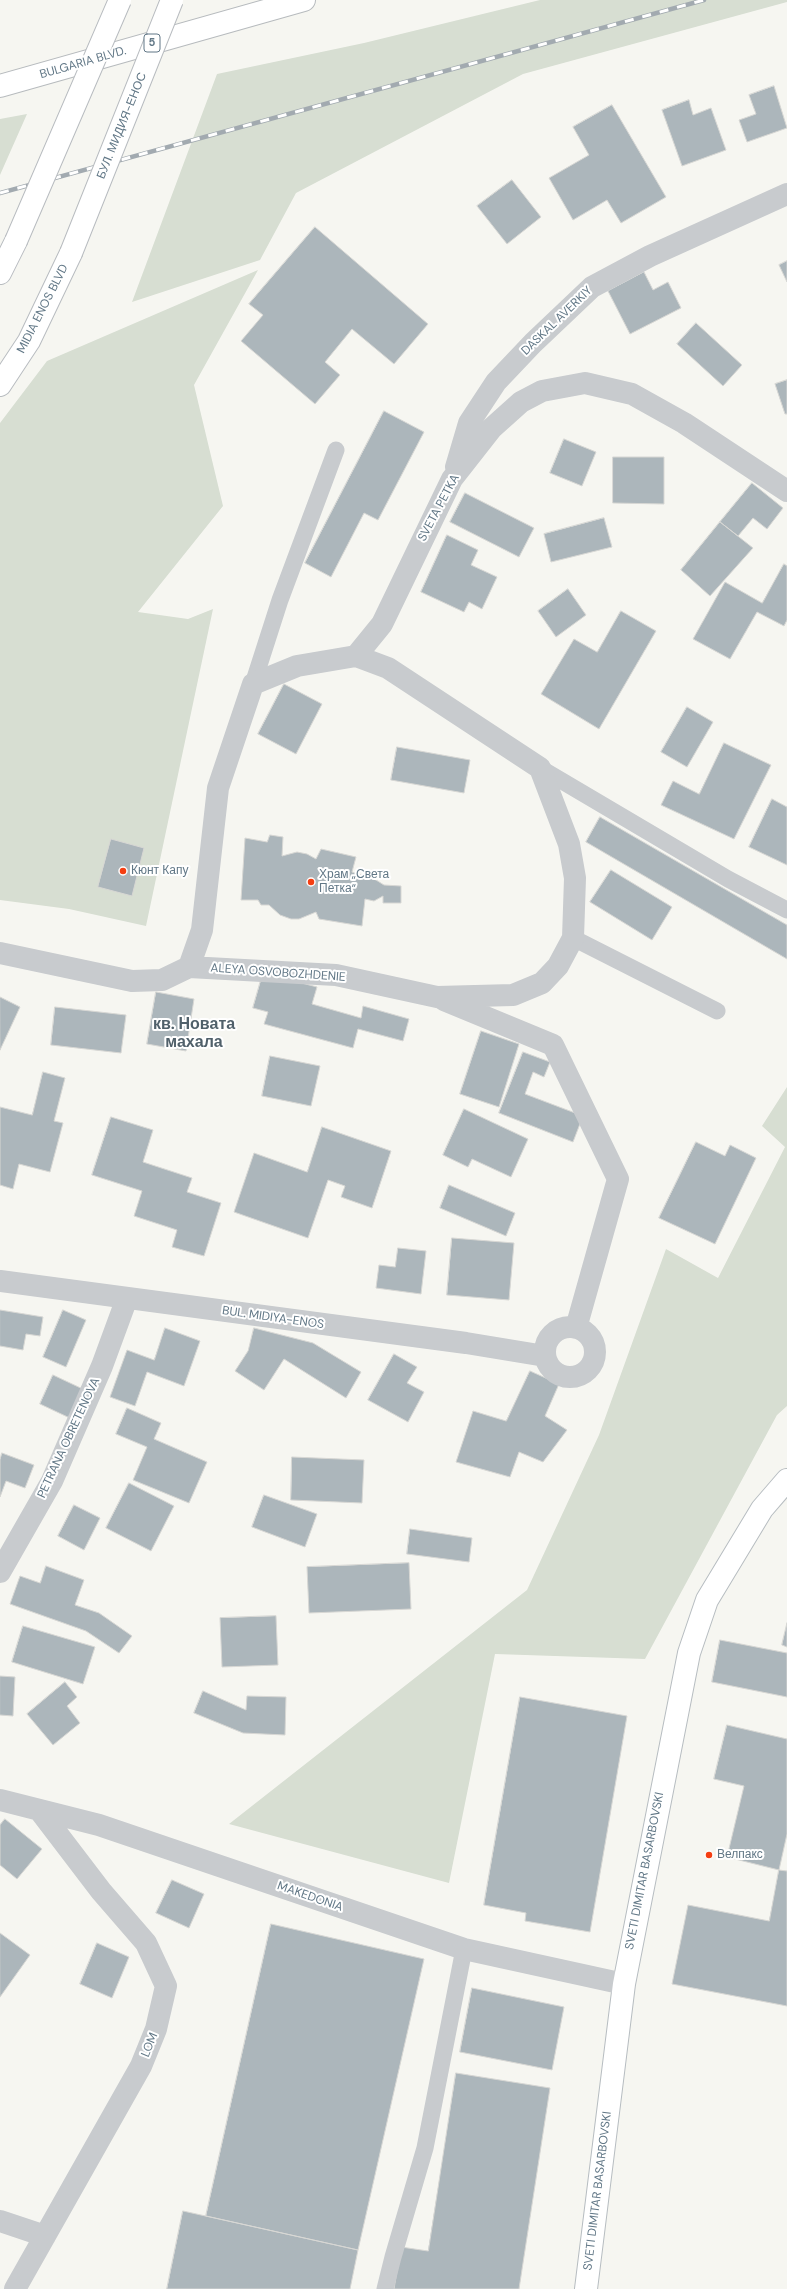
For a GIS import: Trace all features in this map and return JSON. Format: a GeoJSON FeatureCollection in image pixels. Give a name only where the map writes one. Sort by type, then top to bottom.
{"type":"FeatureCollection","features":[{"type":"Feature","properties":{"kind":"main road"},"geometry":{"type":"LineString","coordinates":[[0,273],[16,241],[120,0]]}},
{"type":"Feature","properties":{"kind":"main road","name":"БУЛ. МИДИЯ-ЕНОС"},"geometry":{"type":"LineString","coordinates":[[71,253],[172,0]]}},
{"type":"Feature","properties":{"kind":"main road","name":"BULGARIA BLVD."},"geometry":{"type":"LineString","coordinates":[[0,86],[304,0]]}},
{"type":"Feature","properties":{"kind":"main road","name":"MIDIA ENOS BLVD"},"geometry":{"type":"LineString","coordinates":[[0,385],[29,341],[71,253]]}},
{"type":"Feature","properties":{"kind":"main road","name":"SVETI DIMITAR BASARBOVSKI"},"geometry":{"type":"LineString","coordinates":[[586,2289],[624,1984],[689,1653],[707,1600],[762,1509],[787,1480]]}},
{"type":"Feature","properties":{"kind":"street","name":"DASKAL AVERKIY"},"geometry":{"type":"LineString","coordinates":[[452,479],[469,423],[496,382],[533,343],[592,287],[650,256],[787,194]]}},
{"type":"Feature","properties":{"kind":"street","name":"SVETA PETKA"},"geometry":{"type":"LineString","coordinates":[[356,656],[382,624],[452,479],[492,428],[521,402],[542,391],[585,383],[632,394],[684,423],[787,491]]}},
{"type":"Feature","properties":{"kind":"street"},"geometry":{"type":"LineString","coordinates":[[0,953],[132,981],[162,980],[190,966],[202,930],[218,788],[253,684],[297,666],[356,656],[388,668],[540,768]]}},
{"type":"Feature","properties":{"kind":"street","name":"ALEYA OSVOBOZHDENIE"},"geometry":{"type":"LineString","coordinates":[[190,966],[336,976],[437,998],[513,995],[542,983],[558,966],[573,938],[575,878],[569,844],[540,768]]}},
{"type":"Feature","properties":{"kind":"street"},"geometry":{"type":"LineString","coordinates":[[437,998],[553,1046],[618,1179],[576,1328]]}},
{"type":"Feature","properties":{"kind":"street","name":"BUL. MIDIYA-ENOS"},"geometry":{"type":"LineString","coordinates":[[0,1281],[466,1343],[545,1356]]}},
{"type":"Feature","properties":{"kind":"street","name":"PETRANA OBRETENOVA"},"geometry":{"type":"LineString","coordinates":[[0,1572],[52,1481],[102,1366],[127,1298]]}},
{"type":"Feature","properties":{"kind":"street"},"geometry":{"type":"LineString","coordinates":[[567,1327],[576,1328],[589,1336],[593,1343],[594,1358],[590,1366],[581,1374],[572,1377],[561,1375],[554,1371],[545,1356],[546,1346],[549,1337],[559,1329],[567,1327]]}},
{"type":"Feature","properties":{"kind":"street","name":"MAKEDONIA"},"geometry":{"type":"LineString","coordinates":[[0,1800],[99,1826],[464,1949],[624,1984]]}},
{"type":"Feature","properties":{"kind":"street","name":"LOM"},"geometry":{"type":"LineString","coordinates":[[15,2289],[141,2066],[156,2029],[166,1986],[146,1944],[100,1891],[40,1810]]}},
{"type":"Feature","properties":{"kind":"street"},"geometry":{"type":"LineString","coordinates":[[0,2221],[45,2236]]}},
{"type":"Feature","properties":{"kind":"lane"},"geometry":{"type":"LineString","coordinates":[[253,684],[280,600],[336,450]]}},
{"type":"Feature","properties":{"kind":"lane"},"geometry":{"type":"LineString","coordinates":[[540,768],[728,879],[787,910]]}},
{"type":"Feature","properties":{"kind":"lane"},"geometry":{"type":"LineString","coordinates":[[573,938],[717,1011]]}},
{"type":"Feature","properties":{"kind":"lane"},"geometry":{"type":"LineString","coordinates":[[386,2289],[393,2257],[425,2148],[464,1949]]}},
{"type":"Feature","properties":{"kind":"shaded area"},"geometry":{"type":"Polygon","coordinates":[[[540,0],[787,0],[787,2],[523,74],[296,193],[260,260],[132,302],[217,74],[364,43],[540,0]]]}},
{"type":"Feature","properties":{"kind":"shaded area"},"geometry":{"type":"Polygon","coordinates":[[[27,114],[0,175],[0,119],[27,114]]]}},
{"type":"Feature","properties":{"kind":"shaded area"},"geometry":{"type":"Polygon","coordinates":[[[258,270],[194,385],[223,506],[138,612],[188,619],[213,609],[146,926],[69,909],[0,900],[0,423],[47,361],[258,270]]]}},
{"type":"Feature","properties":{"kind":"shaded area"},"geometry":{"type":"Polygon","coordinates":[[[787,1087],[787,1406],[777,1415],[645,1659],[495,1654],[449,1883],[229,1824],[527,1590],[599,1435],[666,1249],[718,1278],[785,1147],[762,1126],[787,1087]]]}},
{"type":"Feature","properties":{"kind":"building"},"geometry":{"type":"Polygon","coordinates":[[[774,86],[787,128],[747,142],[739,120],[756,114],[749,95],[774,86]]]}},
{"type":"Feature","properties":{"kind":"building"},"geometry":{"type":"Polygon","coordinates":[[[689,100],[693,115],[711,108],[726,150],[682,166],[662,110],[689,100]]]}},
{"type":"Feature","properties":{"kind":"building"},"geometry":{"type":"Polygon","coordinates":[[[612,105],[666,197],[621,223],[607,200],[573,220],[549,178],[589,155],[573,127],[612,105]]]}},
{"type":"Feature","properties":{"kind":"building"},"geometry":{"type":"Polygon","coordinates":[[[512,180],[541,217],[507,244],[477,206],[512,180]]]}},
{"type":"Feature","properties":{"kind":"building"},"geometry":{"type":"Polygon","coordinates":[[[315,227],[428,324],[394,364],[352,329],[325,362],[340,375],[315,404],[241,341],[263,315],[249,304],[315,227]]]}},
{"type":"Feature","properties":{"kind":"building"},"geometry":{"type":"Polygon","coordinates":[[[787,261],[787,282],[779,265],[787,261]]]}},
{"type":"Feature","properties":{"kind":"building"},"geometry":{"type":"Polygon","coordinates":[[[644,272],[653,290],[668,282],[681,308],[630,334],[608,291],[644,272]]]}},
{"type":"Feature","properties":{"kind":"building"},"geometry":{"type":"Polygon","coordinates":[[[696,323],[742,365],[723,386],[677,344],[696,323]]]}},
{"type":"Feature","properties":{"kind":"building"},"geometry":{"type":"Polygon","coordinates":[[[787,380],[787,414],[785,414],[775,384],[787,380]]]}},
{"type":"Feature","properties":{"kind":"building"},"geometry":{"type":"Polygon","coordinates":[[[384,411],[424,432],[378,520],[364,513],[331,577],[305,563],[384,411]]]}},
{"type":"Feature","properties":{"kind":"building"},"geometry":{"type":"Polygon","coordinates":[[[564,439],[596,452],[582,486],[550,473],[564,439]]]}},
{"type":"Feature","properties":{"kind":"building"},"geometry":{"type":"Polygon","coordinates":[[[613,457],[664,457],[664,504],[613,503],[613,457]]]}},
{"type":"Feature","properties":{"kind":"building"},"geometry":{"type":"Polygon","coordinates":[[[752,483],[783,508],[767,529],[753,518],[738,536],[720,522],[752,483]]]}},
{"type":"Feature","properties":{"kind":"building"},"geometry":{"type":"Polygon","coordinates":[[[465,493],[534,528],[519,557],[450,522],[465,493]]]}},
{"type":"Feature","properties":{"kind":"building"},"geometry":{"type":"Polygon","coordinates":[[[604,518],[612,547],[551,562],[544,534],[604,518]]]}},
{"type":"Feature","properties":{"kind":"building"},"geometry":{"type":"Polygon","coordinates":[[[720,522],[753,548],[710,596],[681,570],[720,522]]]}},
{"type":"Feature","properties":{"kind":"building"},"geometry":{"type":"Polygon","coordinates":[[[447,535],[478,550],[471,565],[497,577],[482,609],[469,602],[464,612],[421,592],[447,535]]]}},
{"type":"Feature","properties":{"kind":"building"},"geometry":{"type":"Polygon","coordinates":[[[784,564],[787,566],[787,620],[784,626],[757,612],[730,659],[693,639],[725,582],[762,603],[784,564]]]}},
{"type":"Feature","properties":{"kind":"building"},"geometry":{"type":"Polygon","coordinates":[[[568,589],[586,615],[556,637],[538,611],[568,589]]]}},
{"type":"Feature","properties":{"kind":"building"},"geometry":{"type":"Polygon","coordinates":[[[621,611],[656,631],[599,729],[541,694],[574,639],[597,652],[621,611]]]}},
{"type":"Feature","properties":{"kind":"building"},"geometry":{"type":"Polygon","coordinates":[[[284,684],[322,704],[296,754],[258,734],[284,684]]]}},
{"type":"Feature","properties":{"kind":"building"},"geometry":{"type":"Polygon","coordinates":[[[687,707],[713,722],[687,767],[661,752],[687,707]]]}},
{"type":"Feature","properties":{"kind":"building"},"geometry":{"type":"Polygon","coordinates":[[[724,743],[771,765],[734,839],[661,805],[673,781],[699,794],[724,743]]]}},
{"type":"Feature","properties":{"kind":"building"},"geometry":{"type":"Polygon","coordinates":[[[397,747],[470,760],[464,793],[391,780],[397,747]]]}},
{"type":"Feature","properties":{"kind":"building"},"geometry":{"type":"Polygon","coordinates":[[[772,799],[787,807],[787,865],[749,847],[772,799]]]}},
{"type":"Feature","properties":{"kind":"building"},"geometry":{"type":"Polygon","coordinates":[[[600,817],[787,925],[787,959],[586,842],[600,817]]]}},
{"type":"Feature","properties":{"kind":"building","name":"Храм „Света Петка“"},"geometry":{"type":"Polygon","coordinates":[[[270,835],[283,837],[282,856],[297,852],[307,854],[316,859],[321,849],[356,857],[352,872],[376,880],[384,885],[401,886],[401,903],[383,903],[383,896],[374,901],[365,899],[362,926],[319,919],[316,912],[299,919],[291,919],[280,915],[269,905],[261,905],[258,900],[241,900],[245,838],[267,842],[270,835]]]}},
{"type":"Feature","properties":{"kind":"building"},"geometry":{"type":"Polygon","coordinates":[[[111,839],[144,848],[132,896],[98,887],[111,839]]]}},
{"type":"Feature","properties":{"kind":"building"},"geometry":{"type":"Polygon","coordinates":[[[611,870],[672,907],[652,940],[590,902],[611,870]]]}},
{"type":"Feature","properties":{"kind":"building"},"geometry":{"type":"Polygon","coordinates":[[[263,973],[317,987],[312,1004],[361,1018],[363,1006],[409,1019],[403,1041],[358,1029],[353,1048],[264,1024],[268,1012],[253,1008],[263,973]]]}},
{"type":"Feature","properties":{"kind":"building"},"geometry":{"type":"Polygon","coordinates":[[[156,992],[194,999],[186,1051],[147,1044],[156,992]]]}},
{"type":"Feature","properties":{"kind":"building"},"geometry":{"type":"Polygon","coordinates":[[[0,997],[20,1007],[0,1050],[0,997]]]}},
{"type":"Feature","properties":{"kind":"building"},"geometry":{"type":"Polygon","coordinates":[[[55,1007],[126,1015],[121,1053],[51,1045],[55,1007]]]}},
{"type":"Feature","properties":{"kind":"building"},"geometry":{"type":"Polygon","coordinates":[[[481,1031],[519,1044],[499,1107],[460,1094],[481,1031]]]}},
{"type":"Feature","properties":{"kind":"building"},"geometry":{"type":"Polygon","coordinates":[[[523,1052],[550,1062],[544,1077],[533,1072],[525,1094],[583,1116],[573,1142],[499,1113],[523,1052]]]}},
{"type":"Feature","properties":{"kind":"building"},"geometry":{"type":"Polygon","coordinates":[[[270,1056],[320,1066],[311,1106],[262,1096],[270,1056]]]}},
{"type":"Feature","properties":{"kind":"building"},"geometry":{"type":"Polygon","coordinates":[[[43,1072],[65,1078],[54,1121],[63,1123],[50,1172],[19,1164],[13,1189],[0,1185],[0,1107],[32,1115],[43,1072]]]}},
{"type":"Feature","properties":{"kind":"building"},"geometry":{"type":"Polygon","coordinates":[[[464,1109],[528,1139],[511,1177],[472,1159],[468,1167],[443,1155],[464,1109]]]}},
{"type":"Feature","properties":{"kind":"building"},"geometry":{"type":"Polygon","coordinates":[[[111,1117],[153,1130],[143,1162],[192,1178],[187,1192],[221,1203],[204,1256],[172,1247],[177,1230],[134,1216],[142,1191],[92,1175],[111,1117]]]}},
{"type":"Feature","properties":{"kind":"building"},"geometry":{"type":"Polygon","coordinates":[[[322,1127],[391,1151],[372,1208],[341,1197],[345,1186],[328,1180],[308,1238],[234,1212],[254,1153],[307,1172],[322,1127]]]}},
{"type":"Feature","properties":{"kind":"building"},"geometry":{"type":"Polygon","coordinates":[[[696,1142],[725,1156],[730,1145],[756,1158],[715,1244],[659,1218],[696,1142]]]}},
{"type":"Feature","properties":{"kind":"building"},"geometry":{"type":"Polygon","coordinates":[[[449,1185],[515,1213],[506,1236],[440,1208],[449,1185]]]}},
{"type":"Feature","properties":{"kind":"building"},"geometry":{"type":"Polygon","coordinates":[[[452,1238],[514,1243],[509,1300],[447,1295],[452,1238]]]}},
{"type":"Feature","properties":{"kind":"building"},"geometry":{"type":"Polygon","coordinates":[[[398,1248],[426,1251],[421,1294],[376,1288],[379,1265],[395,1267],[398,1248]]]}},
{"type":"Feature","properties":{"kind":"building"},"geometry":{"type":"Polygon","coordinates":[[[0,1310],[43,1317],[40,1336],[26,1334],[23,1350],[0,1346],[0,1310]]]}},
{"type":"Feature","properties":{"kind":"building"},"geometry":{"type":"Polygon","coordinates":[[[63,1310],[86,1320],[66,1367],[43,1357],[63,1310]]]}},
{"type":"Feature","properties":{"kind":"building"},"geometry":{"type":"Polygon","coordinates":[[[165,1328],[200,1341],[184,1386],[147,1372],[135,1406],[110,1397],[127,1350],[154,1360],[165,1328]]]}},
{"type":"Feature","properties":{"kind":"building"},"geometry":{"type":"Polygon","coordinates":[[[254,1328],[313,1343],[361,1372],[346,1398],[284,1359],[264,1390],[235,1371],[248,1351],[254,1328]]]}},
{"type":"Feature","properties":{"kind":"building"},"geometry":{"type":"Polygon","coordinates":[[[394,1354],[417,1367],[407,1383],[424,1392],[408,1422],[368,1400],[394,1354]]]}},
{"type":"Feature","properties":{"kind":"building"},"geometry":{"type":"Polygon","coordinates":[[[530,1371],[559,1384],[545,1416],[567,1430],[543,1462],[519,1452],[510,1477],[456,1462],[473,1411],[506,1421],[530,1371]]]}},
{"type":"Feature","properties":{"kind":"building"},"geometry":{"type":"Polygon","coordinates":[[[53,1375],[87,1391],[74,1420],[40,1404],[53,1375]]]}},
{"type":"Feature","properties":{"kind":"building"},"geometry":{"type":"Polygon","coordinates":[[[127,1408],[161,1423],[154,1439],[207,1462],[189,1503],[133,1480],[147,1447],[116,1434],[127,1408]]]}},
{"type":"Feature","properties":{"kind":"building"},"geometry":{"type":"Polygon","coordinates":[[[2,1453],[34,1465],[25,1488],[6,1481],[0,1497],[0,1460],[2,1453]]]}},
{"type":"Feature","properties":{"kind":"building"},"geometry":{"type":"Polygon","coordinates":[[[292,1457],[364,1460],[362,1503],[291,1500],[292,1457]]]}},
{"type":"Feature","properties":{"kind":"building"},"geometry":{"type":"Polygon","coordinates":[[[129,1483],[174,1506],[151,1551],[106,1528],[129,1483]]]}},
{"type":"Feature","properties":{"kind":"building"},"geometry":{"type":"Polygon","coordinates":[[[264,1495],[317,1514],[305,1547],[252,1527],[264,1495]]]}},
{"type":"Feature","properties":{"kind":"building"},"geometry":{"type":"Polygon","coordinates":[[[74,1505],[100,1518],[84,1550],[58,1536],[74,1505]]]}},
{"type":"Feature","properties":{"kind":"building"},"geometry":{"type":"Polygon","coordinates":[[[410,1529],[472,1538],[469,1562],[407,1554],[410,1529]]]}},
{"type":"Feature","properties":{"kind":"building"},"geometry":{"type":"Polygon","coordinates":[[[409,1563],[411,1609],[309,1613],[307,1567],[409,1563]]]}},
{"type":"Feature","properties":{"kind":"building"},"geometry":{"type":"Polygon","coordinates":[[[46,1566],[84,1580],[75,1605],[99,1613],[132,1636],[119,1653],[86,1631],[10,1604],[20,1576],[40,1583],[46,1566]]]}},
{"type":"Feature","properties":{"kind":"building"},"geometry":{"type":"Polygon","coordinates":[[[276,1616],[278,1665],[222,1667],[220,1618],[276,1616]]]}},
{"type":"Feature","properties":{"kind":"building"},"geometry":{"type":"Polygon","coordinates":[[[787,1623],[787,1647],[782,1645],[787,1623]]]}},
{"type":"Feature","properties":{"kind":"building"},"geometry":{"type":"Polygon","coordinates":[[[23,1626],[95,1647],[83,1684],[12,1662],[23,1626]]]}},
{"type":"Feature","properties":{"kind":"building"},"geometry":{"type":"Polygon","coordinates":[[[720,1640],[787,1653],[787,1697],[712,1682],[720,1640]]]}},
{"type":"Feature","properties":{"kind":"building"},"geometry":{"type":"Polygon","coordinates":[[[0,1676],[15,1677],[13,1716],[0,1715],[0,1676]]]}},
{"type":"Feature","properties":{"kind":"building"},"geometry":{"type":"Polygon","coordinates":[[[65,1682],[77,1697],[67,1706],[80,1723],[53,1745],[27,1714],[65,1682]]]}},
{"type":"Feature","properties":{"kind":"building"},"geometry":{"type":"Polygon","coordinates":[[[203,1691],[246,1710],[247,1696],[286,1697],[285,1735],[243,1733],[194,1713],[203,1691]]]}},
{"type":"Feature","properties":{"kind":"building"},"geometry":{"type":"Polygon","coordinates":[[[520,1697],[627,1716],[590,1932],[525,1921],[526,1913],[484,1905],[520,1697]]]}},
{"type":"Feature","properties":{"kind":"building"},"geometry":{"type":"Polygon","coordinates":[[[727,1725],[787,1739],[787,1834],[779,1870],[727,1857],[744,1786],[714,1779],[727,1725]]]}},
{"type":"Feature","properties":{"kind":"building"},"geometry":{"type":"Polygon","coordinates":[[[5,1819],[42,1849],[17,1879],[0,1865],[0,1825],[5,1819]]]}},
{"type":"Feature","properties":{"kind":"building"},"geometry":{"type":"Polygon","coordinates":[[[779,1870],[787,1871],[787,2006],[672,1984],[688,1905],[769,1921],[779,1870]]]}},
{"type":"Feature","properties":{"kind":"building"},"geometry":{"type":"Polygon","coordinates":[[[172,1880],[204,1894],[189,1928],[156,1913],[172,1880]]]}},
{"type":"Feature","properties":{"kind":"building"},"geometry":{"type":"Polygon","coordinates":[[[271,1924],[424,1959],[358,2250],[206,2216],[271,1924]]]}},
{"type":"Feature","properties":{"kind":"building"},"geometry":{"type":"Polygon","coordinates":[[[0,1933],[30,1955],[0,1997],[0,1933]]]}},
{"type":"Feature","properties":{"kind":"building"},"geometry":{"type":"Polygon","coordinates":[[[97,1943],[129,1957],[112,1998],[80,1984],[97,1943]]]}},
{"type":"Feature","properties":{"kind":"building"},"geometry":{"type":"Polygon","coordinates":[[[472,1988],[564,2007],[552,2070],[460,2052],[472,1988]]]}},
{"type":"Feature","properties":{"kind":"building"},"geometry":{"type":"Polygon","coordinates":[[[456,2073],[550,2088],[519,2289],[394,2289],[401,2247],[428,2251],[456,2073]]]}},
{"type":"Feature","properties":{"kind":"building"},"geometry":{"type":"Polygon","coordinates":[[[183,2211],[358,2250],[350,2289],[167,2289],[183,2211]]]}},
{"type":"Feature","properties":{"kind":"railway"},"geometry":{"type":"LineString","coordinates":[[0,193],[704,0]]}},
{"type":"Feature","properties":{"kind":"place","name":"Кюнт Капу"},"geometry":{"type":"Point","coordinates":[123,871]}},
{"type":"Feature","properties":{"kind":"place","name":"Храм „Света Петка“"},"geometry":{"type":"Point","coordinates":[311,882]}},
{"type":"Feature","properties":{"kind":"place","name":"Велпакс"},"geometry":{"type":"Point","coordinates":[709,1855]}},
{"type":"Feature","properties":{"kind":"district","name":"кв. Новата махала"},"geometry":{"type":"Point","coordinates":[194,1034]}}]}
